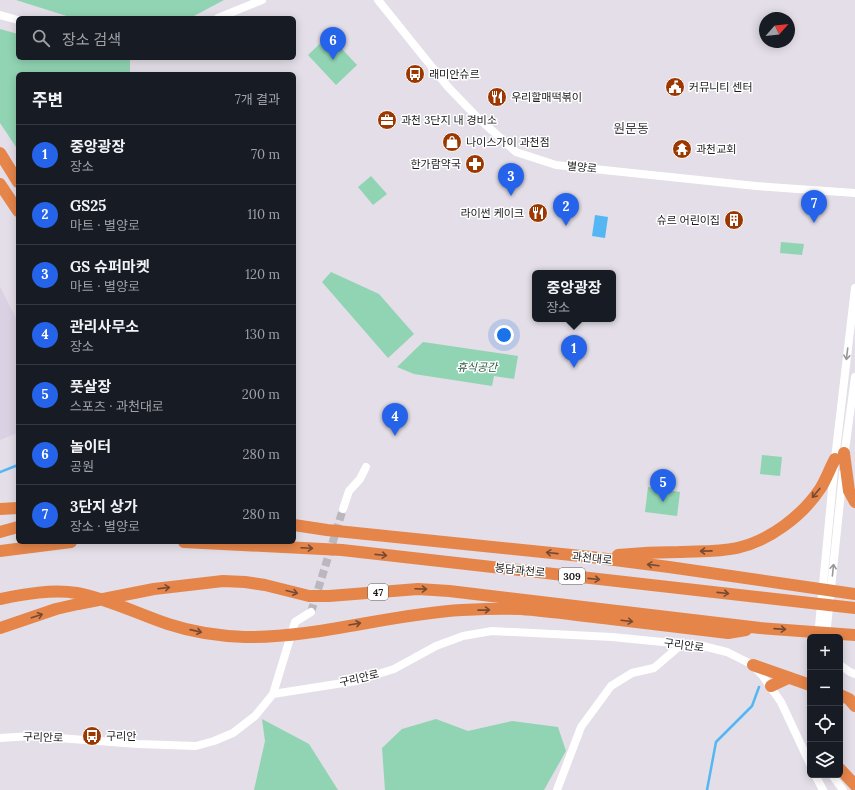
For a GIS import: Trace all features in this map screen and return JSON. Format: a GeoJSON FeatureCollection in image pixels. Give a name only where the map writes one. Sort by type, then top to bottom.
{"type":"FeatureCollection","features":[{"type":"Feature","properties":{"kind":"highway"},"geometry":{"type":"LineString","coordinates":[[0,153],[16,179]]}},
{"type":"Feature","properties":{"kind":"highway"},"geometry":{"type":"LineString","coordinates":[[0,184],[16,208]]}},
{"type":"Feature","properties":{"kind":"highway"},"geometry":{"type":"LineString","coordinates":[[839,456],[849,491],[855,502]]}},
{"type":"Feature","properties":{"kind":"highway"},"geometry":{"type":"LineString","coordinates":[[591,557],[654,552],[713,551],[737,548],[759,540],[783,528],[804,508],[820,489],[839,456]]}},
{"type":"Feature","properties":{"kind":"highway"},"geometry":{"type":"LineString","coordinates":[[0,509],[16,508]]}},
{"type":"Feature","properties":{"kind":"highway"},"geometry":{"type":"LineString","coordinates":[[296,518],[328,530]]}},
{"type":"Feature","properties":{"kind":"highway"},"geometry":{"type":"LineString","coordinates":[[296,525],[328,530]]}},
{"type":"Feature","properties":{"kind":"highway"},"geometry":{"type":"LineString","coordinates":[[0,532],[16,528]]}},
{"type":"Feature","properties":{"kind":"highway","name":"과천대로"},"geometry":{"type":"LineString","coordinates":[[328,530],[591,557],[852,593]]}},
{"type":"Feature","properties":{"kind":"highway"},"geometry":{"type":"LineString","coordinates":[[0,551],[55,544]]}},
{"type":"Feature","properties":{"kind":"highway","name":"봉담과천로"},"geometry":{"type":"LineString","coordinates":[[224,544],[342,550],[852,608]]}},
{"type":"Feature","properties":{"kind":"highway","name":"47"},"geometry":{"type":"LineString","coordinates":[[0,628],[56,609],[78,604],[154,589],[223,581],[265,585],[309,596],[329,596],[418,589],[449,591],[760,628],[852,636]]}},
{"type":"Feature","properties":{"kind":"highway"},"geometry":{"type":"LineString","coordinates":[[0,599],[25,594],[52,592],[75,593],[94,597],[170,625],[208,634],[244,637],[316,631],[382,619],[462,610],[520,609],[728,633],[760,628]]}},
{"type":"Feature","properties":{"kind":"highway"},"geometry":{"type":"LineString","coordinates":[[753,665],[807,684]]}},
{"type":"Feature","properties":{"kind":"highway"},"geometry":{"type":"LineString","coordinates":[[771,686],[788,678]]}},
{"type":"Feature","properties":{"kind":"highway"},"geometry":{"type":"LineString","coordinates":[[843,696],[849,699],[855,706]]}},
{"type":"Feature","properties":{"kind":"highway"},"geometry":{"type":"LineString","coordinates":[[843,772],[855,785]]}},
{"type":"Feature","properties":{"kind":"street"},"geometry":{"type":"LineString","coordinates":[[223,16],[262,0]]}},
{"type":"Feature","properties":{"kind":"street","name":"별양로"},"geometry":{"type":"LineString","coordinates":[[378,0],[448,87],[476,116],[516,152],[556,165],[756,186],[855,193]]}},
{"type":"Feature","properties":{"kind":"street"},"geometry":{"type":"LineString","coordinates":[[0,15],[16,19]]}},
{"type":"Feature","properties":{"kind":"street"},"geometry":{"type":"LineString","coordinates":[[818,634],[839,456],[855,288]]}},
{"type":"Feature","properties":{"kind":"street"},"geometry":{"type":"LineString","coordinates":[[826,634],[840,508],[839,456],[855,377]]}},
{"type":"Feature","properties":{"kind":"street"},"geometry":{"type":"LineString","coordinates":[[343,509],[349,491],[360,479],[366,467]]}},
{"type":"Feature","properties":{"kind":"street"},"geometry":{"type":"LineString","coordinates":[[273,694],[295,622],[311,612]]}},
{"type":"Feature","properties":{"kind":"street","name":"구리안로"},"geometry":{"type":"LineString","coordinates":[[0,738],[32,736],[138,744],[196,746],[214,741],[233,733],[255,716],[273,694],[356,681],[394,669],[436,646],[463,636],[492,630],[612,637],[703,646],[727,652],[753,665]]}},
{"type":"Feature","properties":{"kind":"street"},"geometry":{"type":"LineString","coordinates":[[557,790],[581,727],[611,686],[632,673],[654,668],[682,644]]}},
{"type":"Feature","properties":{"kind":"street"},"geometry":{"type":"LineString","coordinates":[[753,665],[771,686],[781,702],[807,758]]}},
{"type":"Feature","properties":{"kind":"street"},"geometry":{"type":"LineString","coordinates":[[843,667],[855,674]]}},
{"type":"Feature","properties":{"kind":"street"},"geometry":{"type":"LineString","coordinates":[[817,778],[823,790]]}},
{"type":"Feature","properties":{"kind":"street"},"geometry":{"type":"LineString","coordinates":[[834,778],[843,790]]}},
{"type":"Feature","properties":{"kind":"shaded area"},"geometry":{"type":"Polygon","coordinates":[[[0,287],[16,318],[16,434],[0,440],[0,287]]]}},
{"type":"Feature","properties":{"kind":"green space"},"geometry":{"type":"Polygon","coordinates":[[[16,0],[224,0],[194,16],[67,16],[16,0]]]}},
{"type":"Feature","properties":{"kind":"green space"},"geometry":{"type":"Polygon","coordinates":[[[0,29],[16,33],[16,60],[130,60],[130,72],[16,72],[16,147],[0,123],[0,29]]]}},
{"type":"Feature","properties":{"kind":"green space"},"geometry":{"type":"Polygon","coordinates":[[[329,35],[357,65],[336,85],[308,55],[329,35]]]}},
{"type":"Feature","properties":{"kind":"green space"},"geometry":{"type":"Polygon","coordinates":[[[371,176],[387,194],[373,205],[358,187],[371,176]]]}},
{"type":"Feature","properties":{"kind":"green space"},"geometry":{"type":"Polygon","coordinates":[[[781,242],[804,244],[802,255],[780,253],[781,242]]]}},
{"type":"Feature","properties":{"kind":"green space"},"geometry":{"type":"Polygon","coordinates":[[[331,272],[379,294],[414,334],[388,358],[322,282],[331,272]]]}},
{"type":"Feature","properties":{"kind":"green space","name":"휴식공간"},"geometry":{"type":"Polygon","coordinates":[[[423,342],[518,356],[514,379],[494,376],[492,386],[414,374],[397,367],[423,342]]]}},
{"type":"Feature","properties":{"kind":"green space"},"geometry":{"type":"Polygon","coordinates":[[[762,455],[782,457],[780,476],[760,474],[762,455]]]}},
{"type":"Feature","properties":{"kind":"green space"},"geometry":{"type":"Polygon","coordinates":[[[648,487],[680,492],[677,516],[645,512],[648,487]]]}},
{"type":"Feature","properties":{"kind":"green space"},"geometry":{"type":"Polygon","coordinates":[[[262,719],[309,744],[338,790],[254,790],[265,741],[262,719]]]}},
{"type":"Feature","properties":{"kind":"green space"},"geometry":{"type":"Polygon","coordinates":[[[436,719],[468,731],[512,721],[558,727],[566,751],[544,790],[385,790],[382,748],[402,729],[436,719]]]}},
{"type":"Feature","properties":{"kind":"water"},"geometry":{"type":"Polygon","coordinates":[[[595,215],[608,217],[605,238],[592,236],[595,215]]]}},
{"type":"Feature","properties":{"kind":"waterway"},"geometry":{"type":"LineString","coordinates":[[0,472],[16,466]]}},
{"type":"Feature","properties":{"kind":"waterway"},"geometry":{"type":"LineString","coordinates":[[707,790],[716,742],[752,706],[759,687]]}},
{"type":"Feature","properties":{"kind":"tunnel"},"geometry":{"type":"LineString","coordinates":[[311,612],[343,509]]}},
{"type":"Feature","properties":{"kind":"place","name":"놀이터"},"geometry":{"type":"Point","coordinates":[333,60]}},
{"type":"Feature","properties":{"kind":"place","name":"래미안슈르"},"geometry":{"type":"Point","coordinates":[415,74]}},
{"type":"Feature","properties":{"kind":"place","name":"커뮤니티 센터"},"geometry":{"type":"Point","coordinates":[675,87]}},
{"type":"Feature","properties":{"kind":"place","name":"우리할매떡볶이"},"geometry":{"type":"Point","coordinates":[497,97]}},
{"type":"Feature","properties":{"kind":"place","name":"과천 3단지 내 경비소"},"geometry":{"type":"Point","coordinates":[387,120]}},
{"type":"Feature","properties":{"kind":"place","name":"나이스가이 과천점"},"geometry":{"type":"Point","coordinates":[452,142]}},
{"type":"Feature","properties":{"kind":"place","name":"과천교회"},"geometry":{"type":"Point","coordinates":[682,149]}},
{"type":"Feature","properties":{"kind":"place","name":"한가람약국"},"geometry":{"type":"Point","coordinates":[475,164]}},
{"type":"Feature","properties":{"kind":"place","name":"GS 슈퍼마켓"},"geometry":{"type":"Point","coordinates":[511,196]}},
{"type":"Feature","properties":{"kind":"place","name":"라이썬 케이크"},"geometry":{"type":"Point","coordinates":[538,213]}},
{"type":"Feature","properties":{"kind":"place","name":"슈르 어린이집"},"geometry":{"type":"Point","coordinates":[734,220]}},
{"type":"Feature","properties":{"kind":"place","name":"3단지 상가"},"geometry":{"type":"Point","coordinates":[814,223]}},
{"type":"Feature","properties":{"kind":"place","name":"GS25"},"geometry":{"type":"Point","coordinates":[566,226]}},
{"type":"Feature","properties":{"kind":"place","name":"중앙광장"},"geometry":{"type":"Point","coordinates":[574,368]}},
{"type":"Feature","properties":{"kind":"place","name":"관리사무소"},"geometry":{"type":"Point","coordinates":[395,436]}},
{"type":"Feature","properties":{"kind":"place","name":"풋살장"},"geometry":{"type":"Point","coordinates":[663,502]}},
{"type":"Feature","properties":{"kind":"place","name":"구리안"},"geometry":{"type":"Point","coordinates":[92,736]}},
{"type":"Feature","properties":{"kind":"district","name":"원문동"},"geometry":{"type":"Point","coordinates":[631,128]}}]}
